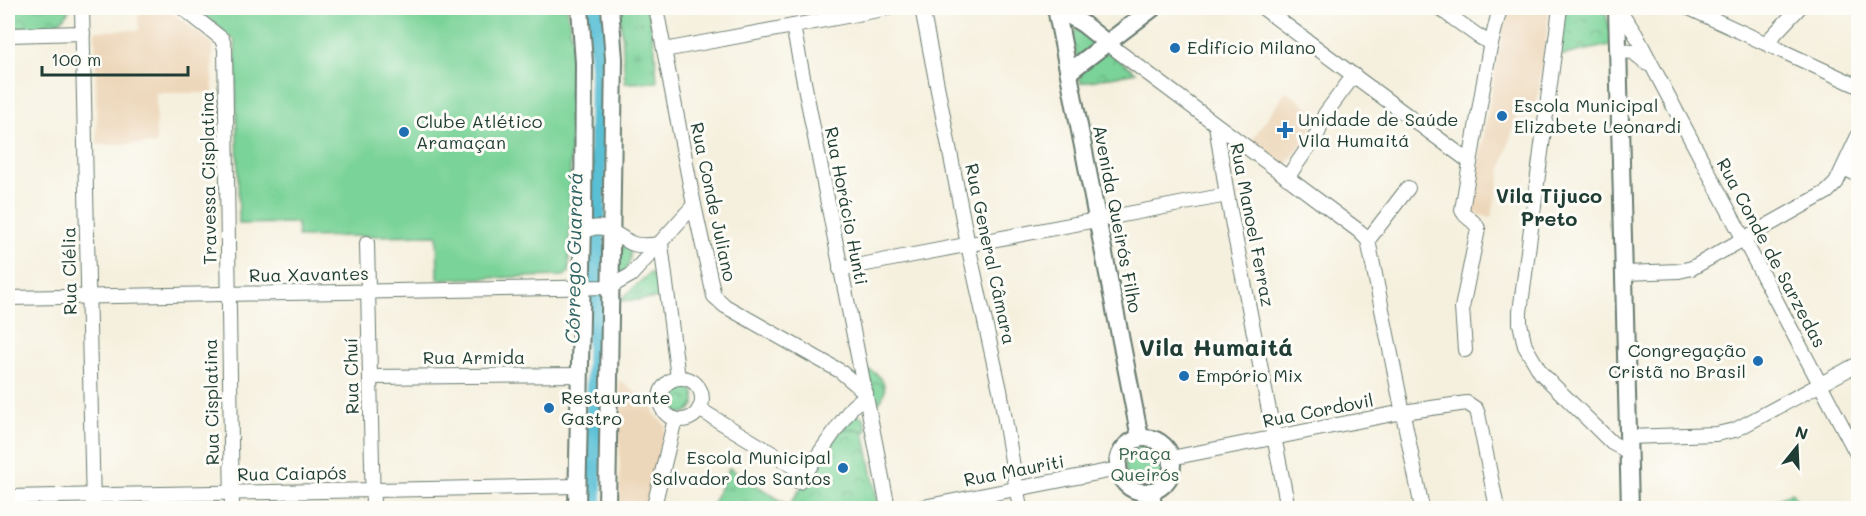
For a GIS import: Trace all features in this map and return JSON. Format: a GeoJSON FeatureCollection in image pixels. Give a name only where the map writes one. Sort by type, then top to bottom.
{"type":"FeatureCollection","features":[{"type":"Feature","properties":{"kind":"main road"},"geometry":{"type":"LineString","coordinates":[[580,8],[584,63],[587,231],[596,288],[607,508]]}},
{"type":"Feature","properties":{"kind":"main road"},"geometry":{"type":"LineString","coordinates":[[577,508],[579,375],[609,229],[614,59],[610,8]]}},
{"type":"Feature","properties":{"kind":"main road"},"geometry":{"type":"LineString","coordinates":[[1057,8],[1083,24],[1107,43]]}},
{"type":"Feature","properties":{"kind":"main road","name":"Avenida Queirós Filho"},"geometry":{"type":"LineString","coordinates":[[1057,8],[1140,438]]}},
{"type":"Feature","properties":{"kind":"main road"},"geometry":{"type":"LineString","coordinates":[[1069,72],[1153,8]]}},
{"type":"Feature","properties":{"kind":"main road"},"geometry":{"type":"LineString","coordinates":[[1608,8],[1619,47]]}},
{"type":"Feature","properties":{"kind":"main road"},"geometry":{"type":"LineString","coordinates":[[1617,8],[1630,508]]}},
{"type":"Feature","properties":{"kind":"main road"},"geometry":{"type":"LineString","coordinates":[[1140,438],[1158,441],[1168,451],[1171,458],[1172,468],[1167,480],[1157,489],[1150,491],[1143,492],[1130,487],[1124,482],[1118,469],[1118,460],[1124,448],[1140,438]]}},
{"type":"Feature","properties":{"kind":"main road"},"geometry":{"type":"LineString","coordinates":[[1150,491],[1154,508]]}},
{"type":"Feature","properties":{"kind":"street","name":"Rua Clélia"},"geometry":{"type":"LineString","coordinates":[[82,8],[92,502]]}},
{"type":"Feature","properties":{"kind":"street","name":"Travessa Cisplatina"},"geometry":{"type":"LineString","coordinates":[[183,8],[222,39],[225,49],[228,294]]}},
{"type":"Feature","properties":{"kind":"street","name":"Rua Conde Juliano"},"geometry":{"type":"LineString","coordinates":[[656,8],[711,287],[718,301],[840,371],[866,394]]}},
{"type":"Feature","properties":{"kind":"street"},"geometry":{"type":"LineString","coordinates":[[664,50],[889,8]]}},
{"type":"Feature","properties":{"kind":"street","name":"Rua General Câmara"},"geometry":{"type":"LineString","coordinates":[[922,8],[968,245],[1000,390],[1020,508]]}},
{"type":"Feature","properties":{"kind":"street"},"geometry":{"type":"LineString","coordinates":[[1263,8],[1470,162]]}},
{"type":"Feature","properties":{"kind":"street"},"geometry":{"type":"LineString","coordinates":[[1439,8],[1490,43]]}},
{"type":"Feature","properties":{"kind":"street"},"geometry":{"type":"LineString","coordinates":[[1465,350],[1462,308],[1478,229],[1477,225],[1462,210],[1490,43],[1500,8]]}},
{"type":"Feature","properties":{"kind":"street"},"geometry":{"type":"LineString","coordinates":[[1560,8],[1520,312],[1521,334],[1528,355],[1541,373],[1612,443],[1629,445],[1735,430],[1858,364]]}},
{"type":"Feature","properties":{"kind":"street","name":"Rua Conde de Sarzedas"},"geometry":{"type":"LineString","coordinates":[[1617,8],[1630,25],[1858,456]]}},
{"type":"Feature","properties":{"kind":"street"},"geometry":{"type":"LineString","coordinates":[[1689,8],[1858,86]]}},
{"type":"Feature","properties":{"kind":"street"},"geometry":{"type":"LineString","coordinates":[[1766,43],[1799,8]]}},
{"type":"Feature","properties":{"kind":"street","name":"Rua Horácio Hunti"},"geometry":{"type":"LineString","coordinates":[[793,26],[888,508]]}},
{"type":"Feature","properties":{"kind":"street"},"geometry":{"type":"LineString","coordinates":[[8,35],[83,33]]}},
{"type":"Feature","properties":{"kind":"street"},"geometry":{"type":"LineString","coordinates":[[1107,43],[1368,240],[1422,508]]}},
{"type":"Feature","properties":{"kind":"street"},"geometry":{"type":"LineString","coordinates":[[1619,47],[1633,52],[1652,67]]}},
{"type":"Feature","properties":{"kind":"street"},"geometry":{"type":"LineString","coordinates":[[1287,178],[1318,133],[1325,114],[1354,75]]}},
{"type":"Feature","properties":{"kind":"street","name":"Rua Manoel Ferraz"},"geometry":{"type":"LineString","coordinates":[[1216,125],[1227,195],[1288,508]]}},
{"type":"Feature","properties":{"kind":"street"},"geometry":{"type":"LineString","coordinates":[[1625,273],[1679,271],[1692,268],[1827,192],[1836,183],[1858,136]]}},
{"type":"Feature","properties":{"kind":"street"},"geometry":{"type":"LineString","coordinates":[[1844,168],[1858,175]]}},
{"type":"Feature","properties":{"kind":"street"},"geometry":{"type":"LineString","coordinates":[[1368,240],[1408,188]]}},
{"type":"Feature","properties":{"kind":"street"},"geometry":{"type":"LineString","coordinates":[[840,269],[1227,195]]}},
{"type":"Feature","properties":{"kind":"street"},"geometry":{"type":"LineString","coordinates":[[596,288],[631,275],[694,205]]}},
{"type":"Feature","properties":{"kind":"street"},"geometry":{"type":"LineString","coordinates":[[587,231],[609,229],[632,243],[661,244]]}},
{"type":"Feature","properties":{"kind":"street","name":"Rua Chuí"},"geometry":{"type":"LineString","coordinates":[[367,243],[373,508]]}},
{"type":"Feature","properties":{"kind":"street"},"geometry":{"type":"LineString","coordinates":[[631,275],[635,257],[632,243]]}},
{"type":"Feature","properties":{"kind":"street"},"geometry":{"type":"LineString","coordinates":[[661,244],[678,378]]}},
{"type":"Feature","properties":{"kind":"street","name":"Rua Xavantes"},"geometry":{"type":"LineString","coordinates":[[8,298],[596,288]]}},
{"type":"Feature","properties":{"kind":"street","name":"Rua Cisplatina"},"geometry":{"type":"LineString","coordinates":[[228,294],[232,508]]}},
{"type":"Feature","properties":{"kind":"street","name":"Rua Armida"},"geometry":{"type":"LineString","coordinates":[[370,377],[579,375]]}},
{"type":"Feature","properties":{"kind":"street"},"geometry":{"type":"LineString","coordinates":[[678,378],[687,379],[696,385],[702,399],[699,409],[686,419],[675,419],[665,413],[660,398],[667,383],[678,378]]}},
{"type":"Feature","properties":{"kind":"street"},"geometry":{"type":"LineString","coordinates":[[699,409],[802,478],[852,407],[866,394]]}},
{"type":"Feature","properties":{"kind":"street","name":"Rua Cordovil"},"geometry":{"type":"LineString","coordinates":[[1171,458],[1403,412],[1462,403],[1471,405],[1478,414],[1497,508]]}},
{"type":"Feature","properties":{"kind":"street"},"geometry":{"type":"LineString","coordinates":[[654,506],[675,419]]}},
{"type":"Feature","properties":{"kind":"street","name":"Rua Mauriti"},"geometry":{"type":"LineString","coordinates":[[918,508],[1118,469]]}},
{"type":"Feature","properties":{"kind":"street","name":"Rua Caiapós"},"geometry":{"type":"LineString","coordinates":[[8,497],[92,502],[231,493],[577,486]]}},
{"type":"Feature","properties":{"kind":"shaded area"},"geometry":{"type":"Polygon","coordinates":[[[138,8],[166,8],[212,43],[213,93],[156,93],[156,144],[97,145],[95,31],[139,30],[138,8]]]}},
{"type":"Feature","properties":{"kind":"shaded area","name":"Escola Municipal Elizabete Leonardi"},"geometry":{"type":"Polygon","coordinates":[[[1509,8],[1550,8],[1537,104],[1520,104],[1491,218],[1470,212],[1501,37],[1509,8]]]}},
{"type":"Feature","properties":{"kind":"shaded area","name":"Unidade de Saúde Vila Humaitá"},"geometry":{"type":"Polygon","coordinates":[[[1286,91],[1316,113],[1311,132],[1285,167],[1251,141],[1286,91]]]}},
{"type":"Feature","properties":{"kind":"shaded area"},"geometry":{"type":"Polygon","coordinates":[[[619,380],[652,405],[655,414],[666,426],[646,508],[620,508],[619,380]]]}},
{"type":"Feature","properties":{"kind":"green space"},"geometry":{"type":"Polygon","coordinates":[[[8,8],[70,8],[59,22],[44,28],[8,29],[8,8]]]}},
{"type":"Feature","properties":{"kind":"green space","name":"Clube Atlético Aramaçan"},"geometry":{"type":"Polygon","coordinates":[[[196,8],[567,8],[572,40],[569,272],[564,276],[438,279],[437,235],[298,237],[297,223],[239,224],[235,41],[196,8]]]}},
{"type":"Feature","properties":{"kind":"green space"},"geometry":{"type":"Polygon","coordinates":[[[620,8],[648,8],[655,50],[657,82],[625,83],[620,8]]]}},
{"type":"Feature","properties":{"kind":"green space"},"geometry":{"type":"Polygon","coordinates":[[[1565,8],[1604,8],[1615,44],[1559,56],[1565,8]]]}},
{"type":"Feature","properties":{"kind":"green space"},"geometry":{"type":"Polygon","coordinates":[[[1076,30],[1093,41],[1093,46],[1079,56],[1074,52],[1071,44],[1071,35],[1076,30]]]}},
{"type":"Feature","properties":{"kind":"green space"},"geometry":{"type":"Polygon","coordinates":[[[1106,51],[1136,72],[1080,83],[1081,71],[1106,51]]]}},
{"type":"Feature","properties":{"kind":"green space"},"geometry":{"type":"Polygon","coordinates":[[[616,241],[630,249],[629,263],[622,275],[618,274],[616,241]]]}},
{"type":"Feature","properties":{"kind":"green space"},"geometry":{"type":"Polygon","coordinates":[[[650,273],[659,277],[662,298],[619,301],[650,273]]]}},
{"type":"Feature","properties":{"kind":"green space"},"geometry":{"type":"Polygon","coordinates":[[[868,370],[879,376],[884,386],[883,396],[874,406],[868,370]]]}},
{"type":"Feature","properties":{"kind":"green space"},"geometry":{"type":"Polygon","coordinates":[[[681,385],[691,389],[695,399],[691,409],[681,413],[671,409],[667,399],[671,389],[681,385]]]}},
{"type":"Feature","properties":{"kind":"green space"},"geometry":{"type":"Polygon","coordinates":[[[854,415],[864,418],[867,431],[842,429],[854,415]]]}},
{"type":"Feature","properties":{"kind":"green space","name":"Escola Municipal Salvador dos Santos"},"geometry":{"type":"Polygon","coordinates":[[[842,429],[864,431],[879,508],[787,508],[842,429]]]}},
{"type":"Feature","properties":{"kind":"green space","name":"Praça Queirós"},"geometry":{"type":"Polygon","coordinates":[[[1145,445],[1153,446],[1159,451],[1164,457],[1164,473],[1159,479],[1153,484],[1145,485],[1137,484],[1131,479],[1126,473],[1125,465],[1126,457],[1131,451],[1137,446],[1145,445]]]}},
{"type":"Feature","properties":{"kind":"green space"},"geometry":{"type":"Polygon","coordinates":[[[729,468],[789,506],[787,508],[711,508],[729,468]]]}},
{"type":"Feature","properties":{"kind":"green space"},"geometry":{"type":"Polygon","coordinates":[[[1792,492],[1801,508],[1757,508],[1765,506],[1792,492]]]}},
{"type":"Feature","properties":{"kind":"waterway","name":"Córrego Guarará"},"geometry":{"type":"LineString","coordinates":[[593,508],[599,68],[595,8]]}},
{"type":"Feature","properties":{"kind":"place","name":"Edifício Milano"},"geometry":{"type":"Point","coordinates":[1175,48]}},
{"type":"Feature","properties":{"kind":"place","name":"Escola Municipal Elizabete Leonardi"},"geometry":{"type":"Point","coordinates":[1502,116]}},
{"type":"Feature","properties":{"kind":"place","name":"Unidade de Saúde Vila Humaitá"},"geometry":{"type":"Point","coordinates":[1285,130]}},
{"type":"Feature","properties":{"kind":"place","name":"Clube Atlético Aramaçan"},"geometry":{"type":"Point","coordinates":[404,132]}},
{"type":"Feature","properties":{"kind":"place","name":"Congregação Cristã no Brasil"},"geometry":{"type":"Point","coordinates":[1758,361]}},
{"type":"Feature","properties":{"kind":"place","name":"Empório Mix"},"geometry":{"type":"Point","coordinates":[1184,376]}},
{"type":"Feature","properties":{"kind":"place","name":"Restaurante Gastro"},"geometry":{"type":"Point","coordinates":[549,408]}},
{"type":"Feature","properties":{"kind":"place","name":"Escola Municipal Salvador dos Santos"},"geometry":{"type":"Point","coordinates":[843,468]}},
{"type":"Feature","properties":{"kind":"district","name":"Vila Tijuco Preto"},"geometry":{"type":"Point","coordinates":[1549,208]}},
{"type":"Feature","properties":{"kind":"district","name":"Vila Humaitá"},"geometry":{"type":"Point","coordinates":[1216,348]}}]}
